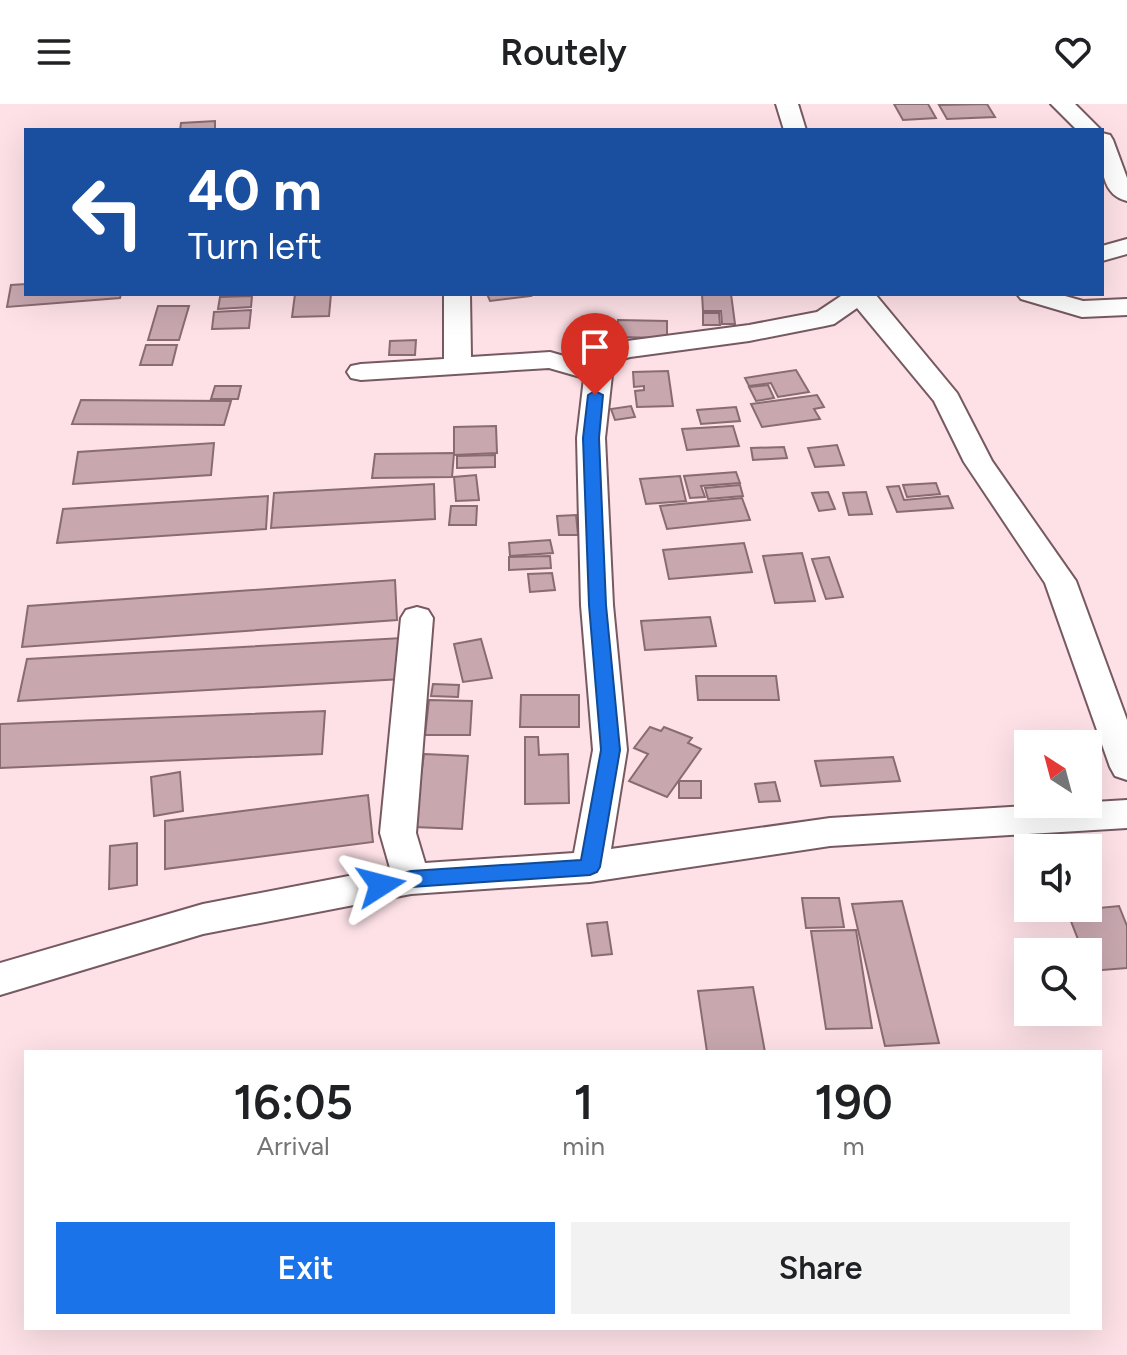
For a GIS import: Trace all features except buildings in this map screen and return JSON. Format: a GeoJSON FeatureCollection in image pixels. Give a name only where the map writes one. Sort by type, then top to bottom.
{"type":"FeatureCollection","features":[{"type":"Feature","properties":{"kind":"street"},"geometry":{"type":"LineString","coordinates":[[787,104],[794,128]]}},
{"type":"Feature","properties":{"kind":"street"},"geometry":{"type":"LineString","coordinates":[[1062,104],[1088,128]]}},
{"type":"Feature","properties":{"kind":"street"},"geometry":{"type":"LineString","coordinates":[[1104,147],[1112,175],[1127,194]]}},
{"type":"Feature","properties":{"kind":"street"},"geometry":{"type":"LineString","coordinates":[[1104,253],[1127,246]]}},
{"type":"Feature","properties":{"kind":"street"},"geometry":{"type":"LineString","coordinates":[[457,296],[458,364]]}},
{"type":"Feature","properties":{"kind":"street"},"geometry":{"type":"LineString","coordinates":[[590,867],[610,750],[597,605],[591,438],[598,374],[614,353],[627,349],[749,333],[825,318],[859,296]]}},
{"type":"Feature","properties":{"kind":"street"},"geometry":{"type":"LineString","coordinates":[[863,296],[947,399],[978,462],[1060,581],[1127,767]]}},
{"type":"Feature","properties":{"kind":"street"},"geometry":{"type":"LineString","coordinates":[[1037,296],[1082,309],[1127,307]]}},
{"type":"Feature","properties":{"kind":"street"},"geometry":{"type":"LineString","coordinates":[[361,372],[550,360],[598,374]]}},
{"type":"Feature","properties":{"kind":"street"},"geometry":{"type":"LineString","coordinates":[[411,879],[398,833],[417,618]]}},
{"type":"Feature","properties":{"kind":"street"},"geometry":{"type":"LineString","coordinates":[[0,979],[203,919],[411,879],[590,867],[830,832],[1127,814]]}},
{"type":"Feature","properties":{"kind":"route"},"geometry":{"type":"LineString","coordinates":[[381,885],[411,879],[590,867],[610,750],[597,605],[591,438],[595,395]]}}]}
